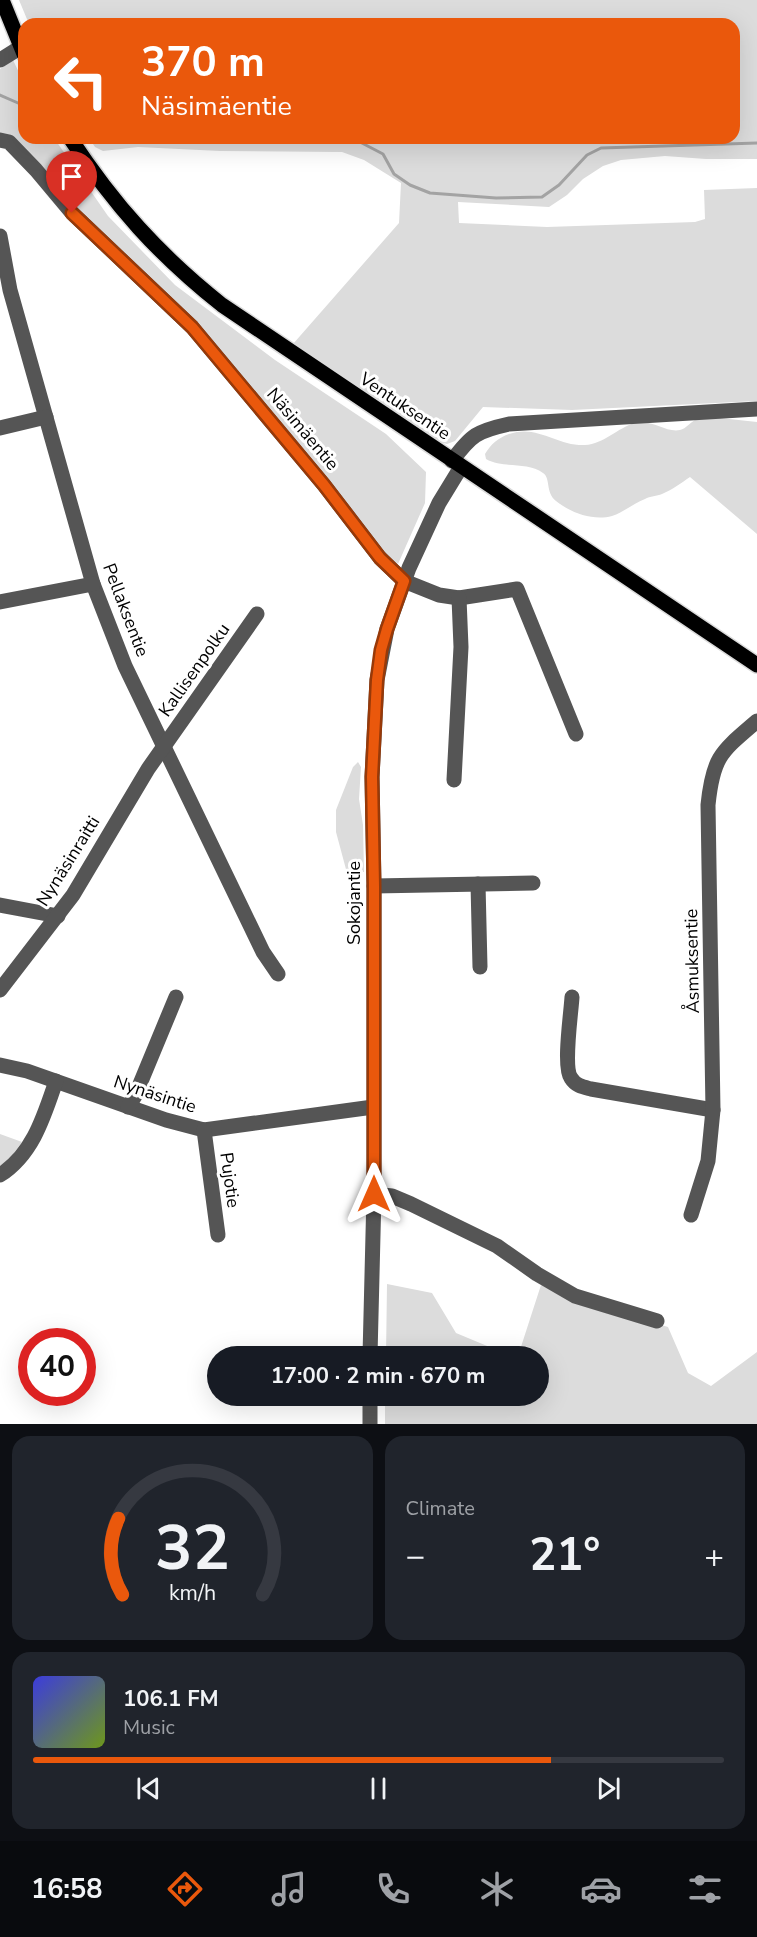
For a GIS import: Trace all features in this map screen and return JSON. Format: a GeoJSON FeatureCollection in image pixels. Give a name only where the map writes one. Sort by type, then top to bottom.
{"type":"FeatureCollection","features":[{"type":"Feature","properties":{"kind":"main road"},"geometry":{"type":"LineString","coordinates":[[2,0],[18,40]]}},
{"type":"Feature","properties":{"kind":"main road","name":"Ventuksentie"},"geometry":{"type":"LineString","coordinates":[[74,144],[119,207],[140,230],[195,283],[222,305],[757,665]]}},
{"type":"Feature","properties":{"kind":"street"},"geometry":{"type":"LineString","coordinates":[[0,60],[18,52]]}},
{"type":"Feature","properties":{"kind":"street","name":"Näsimäentie"},"geometry":{"type":"LineString","coordinates":[[0,140],[9,142],[72,213],[192,327],[317,476],[380,558],[404,581],[439,594],[459,598],[517,589],[576,734]]}},
{"type":"Feature","properties":{"kind":"street","name":"Pellaksentie"},"geometry":{"type":"LineString","coordinates":[[0,236],[5,289],[46,417],[93,584],[125,666],[263,952],[278,974]]}},
{"type":"Feature","properties":{"kind":"street","name":"Sokojantie"},"geometry":{"type":"LineString","coordinates":[[370,1346],[374,1194],[372,777],[377,680],[387,629],[404,581],[469,439],[480,432],[508,424],[757,409]]}},
{"type":"Feature","properties":{"kind":"street"},"geometry":{"type":"LineString","coordinates":[[0,428],[46,417]]}},
{"type":"Feature","properties":{"kind":"street"},"geometry":{"type":"LineString","coordinates":[[0,602],[93,584]]}},
{"type":"Feature","properties":{"kind":"street"},"geometry":{"type":"LineString","coordinates":[[454,780],[461,646],[459,598]]}},
{"type":"Feature","properties":{"kind":"street","name":"Kallisenpolku"},"geometry":{"type":"LineString","coordinates":[[164,748],[257,614]]}},
{"type":"Feature","properties":{"kind":"street","name":"Åsmuksentie"},"geometry":{"type":"LineString","coordinates":[[691,1215],[708,1161],[713,1110],[708,805],[710,783],[714,767],[720,756],[757,721]]}},
{"type":"Feature","properties":{"kind":"street","name":"Nynäsinraitti"},"geometry":{"type":"LineString","coordinates":[[0,990],[73,895],[148,769],[164,748]]}},
{"type":"Feature","properties":{"kind":"street"},"geometry":{"type":"LineString","coordinates":[[374,886],[533,883]]}},
{"type":"Feature","properties":{"kind":"street"},"geometry":{"type":"LineString","coordinates":[[478,884],[480,967]]}},
{"type":"Feature","properties":{"kind":"street"},"geometry":{"type":"LineString","coordinates":[[0,905],[58,916]]}},
{"type":"Feature","properties":{"kind":"street"},"geometry":{"type":"LineString","coordinates":[[128,1107],[135,1096],[176,997]]}},
{"type":"Feature","properties":{"kind":"street"},"geometry":{"type":"LineString","coordinates":[[572,998],[567,1060],[568,1074],[572,1081],[579,1086],[591,1089],[713,1110]]}},
{"type":"Feature","properties":{"kind":"street","name":"Nynäsintie"},"geometry":{"type":"LineString","coordinates":[[0,1065],[27,1071],[166,1120],[204,1130],[374,1107]]}},
{"type":"Feature","properties":{"kind":"street"},"geometry":{"type":"LineString","coordinates":[[0,1175],[17,1161],[32,1142],[56,1081]]}},
{"type":"Feature","properties":{"kind":"street","name":"Pujotie"},"geometry":{"type":"LineString","coordinates":[[204,1130],[218,1235]]}},
{"type":"Feature","properties":{"kind":"street"},"geometry":{"type":"LineString","coordinates":[[374,1194],[392,1196],[497,1246],[537,1274],[575,1296],[657,1321]]}},
{"type":"Feature","properties":{"kind":"street"},"geometry":{"type":"LineString","coordinates":[[370,1406],[370,1424]]}},
{"type":"Feature","properties":{"kind":"shaded area"},"geometry":{"type":"Polygon","coordinates":[[[19,0],[757,0],[757,159],[665,156],[621,160],[603,166],[583,179],[567,195],[549,207],[458,202],[459,223],[547,227],[695,222],[705,219],[704,190],[757,188],[757,401],[572,410],[483,407],[455,441],[447,444],[439,442],[293,344],[399,223],[401,183],[364,160],[342,152],[220,151],[138,147],[103,151],[93,144],[740,144],[740,18],[26,18],[19,0]]]}},
{"type":"Feature","properties":{"kind":"shaded area"},"geometry":{"type":"Polygon","coordinates":[[[13,60],[18,70],[18,144],[58,144],[108,216],[175,285],[275,360],[386,434],[426,472],[425,503],[398,564],[386,555],[329,480],[0,136],[0,69],[13,60]]]}},
{"type":"Feature","properties":{"kind":"shaded area"},"geometry":{"type":"Polygon","coordinates":[[[699,418],[757,422],[757,534],[690,477],[660,495],[647,498],[612,516],[590,517],[568,509],[556,501],[550,494],[547,478],[537,469],[493,462],[486,459],[485,454],[498,439],[519,432],[538,433],[565,442],[585,445],[598,442],[635,423],[641,422],[669,430],[680,430],[699,418]]]}},
{"type":"Feature","properties":{"kind":"shaded area"},"geometry":{"type":"Polygon","coordinates":[[[358,762],[361,767],[359,799],[363,825],[364,872],[347,873],[336,832],[336,810],[353,767],[358,762]]]}},
{"type":"Feature","properties":{"kind":"shaded area"},"geometry":{"type":"Polygon","coordinates":[[[0,1134],[22,1142],[0,1167],[0,1134]]]}},
{"type":"Feature","properties":{"kind":"shaded area"},"geometry":{"type":"Polygon","coordinates":[[[387,1284],[432,1293],[456,1333],[487,1346],[386,1346],[387,1284]]]}},
{"type":"Feature","properties":{"kind":"shaded area"},"geometry":{"type":"Polygon","coordinates":[[[541,1285],[561,1295],[668,1327],[688,1373],[711,1386],[757,1352],[757,1424],[385,1424],[385,1406],[549,1406],[549,1346],[521,1346],[541,1285]]]}},
{"type":"Feature","properties":{"kind":"waterway"},"geometry":{"type":"LineString","coordinates":[[0,95],[18,103]]}},
{"type":"Feature","properties":{"kind":"waterway"},"geometry":{"type":"LineString","coordinates":[[740,144],[757,143]]}},
{"type":"Feature","properties":{"kind":"waterway"},"geometry":{"type":"LineString","coordinates":[[364,144],[383,154],[394,174],[410,185],[430,193],[496,198],[542,197],[559,185],[587,155],[601,148],[726,144]]}},
{"type":"Feature","properties":{"kind":"route"},"geometry":{"type":"LineString","coordinates":[[72,213],[192,327],[324,485],[380,558],[404,581],[394,605],[381,650],[377,680],[372,777],[374,1194]]}}]}
